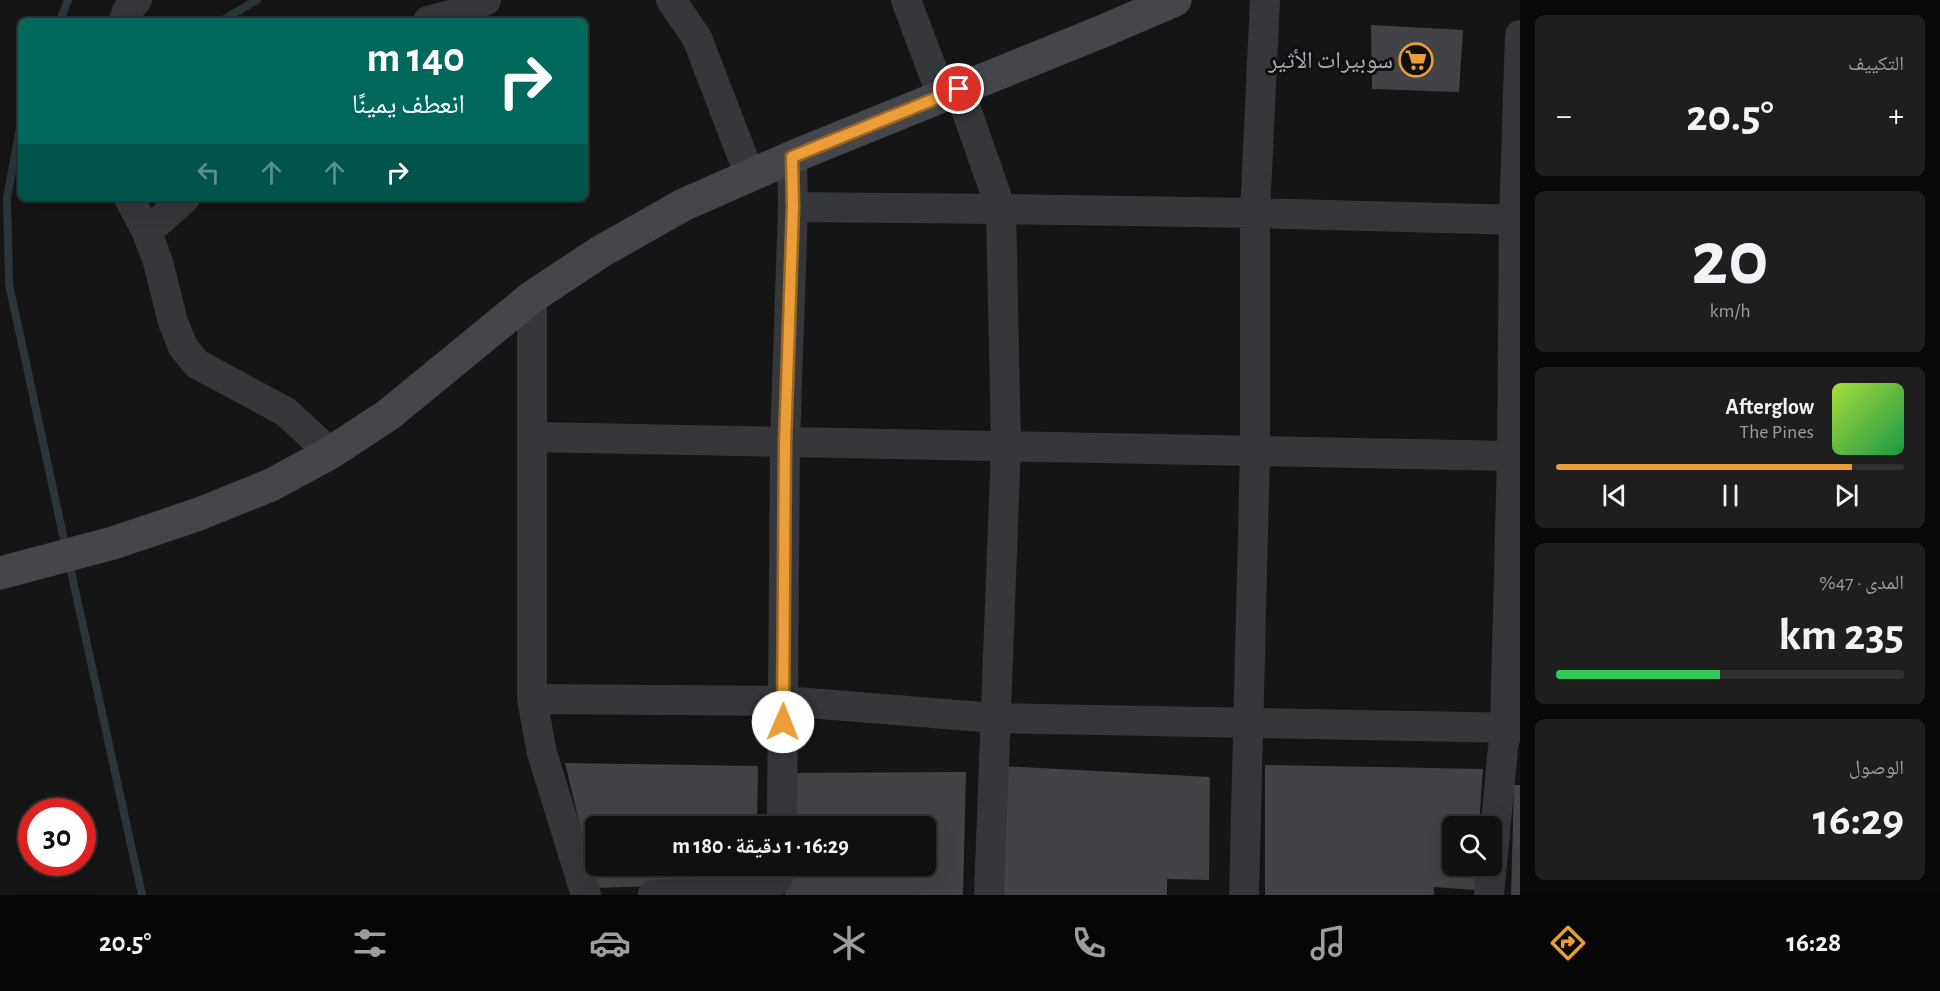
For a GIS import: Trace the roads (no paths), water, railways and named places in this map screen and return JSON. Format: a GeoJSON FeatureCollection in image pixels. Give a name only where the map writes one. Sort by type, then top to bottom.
{"type":"FeatureCollection","features":[{"type":"Feature","properties":{"kind":"main road"},"geometry":{"type":"LineString","coordinates":[[6,572],[113,543],[199,514],[271,485],[330,453],[388,415],[532,297],[600,252],[683,205],[792,157],[1103,32],[1175,0]]}},
{"type":"Feature","properties":{"kind":"street"},"geometry":{"type":"LineString","coordinates":[[124,18],[137,0]]}},
{"type":"Feature","properties":{"kind":"street"},"geometry":{"type":"LineString","coordinates":[[440,18],[459,13],[486,0]]}},
{"type":"Feature","properties":{"kind":"street"},"geometry":{"type":"LineString","coordinates":[[671,0],[701,47],[750,176]]}},
{"type":"Feature","properties":{"kind":"street"},"geometry":{"type":"LineString","coordinates":[[906,0],[950,92],[1001,209],[1006,446],[989,895]]}},
{"type":"Feature","properties":{"kind":"street"},"geometry":{"type":"LineString","coordinates":[[1244,895],[1255,452],[1255,213],[1265,0]]}},
{"type":"Feature","properties":{"kind":"street"},"geometry":{"type":"LineString","coordinates":[[1489,895],[1513,727],[1512,456],[1517,372],[1520,35]]}},
{"type":"Feature","properties":{"kind":"street"},"geometry":{"type":"LineString","coordinates":[[782,816],[785,443],[793,207],[792,157]]}},
{"type":"Feature","properties":{"kind":"street"},"geometry":{"type":"LineString","coordinates":[[131,201],[147,232],[158,262],[173,322],[183,347],[197,364],[286,412],[330,453]]}},
{"type":"Feature","properties":{"kind":"street"},"geometry":{"type":"LineString","coordinates":[[147,232],[182,201]]}},
{"type":"Feature","properties":{"kind":"street"},"geometry":{"type":"LineString","coordinates":[[793,207],[1255,213],[1517,220]]}},
{"type":"Feature","properties":{"kind":"street"},"geometry":{"type":"LineString","coordinates":[[532,297],[532,699],[542,753],[586,895]]}},
{"type":"Feature","properties":{"kind":"street"},"geometry":{"type":"LineString","coordinates":[[533,437],[1512,456]]}},
{"type":"Feature","properties":{"kind":"street"},"geometry":{"type":"LineString","coordinates":[[532,699],[783,701],[995,718],[1513,727]]}},
{"type":"Feature","properties":{"kind":"street"},"geometry":{"type":"LineString","coordinates":[[653,895],[748,891],[765,888],[777,880],[778,876]]}},
{"type":"Feature","properties":{"kind":"waterway"},"geometry":{"type":"LineString","coordinates":[[61,18],[68,0]]}},
{"type":"Feature","properties":{"kind":"waterway"},"geometry":{"type":"LineString","coordinates":[[226,18],[257,0]]}},
{"type":"Feature","properties":{"kind":"waterway"},"geometry":{"type":"LineString","coordinates":[[18,138],[7,198],[9,284],[66,549]]}},
{"type":"Feature","properties":{"kind":"waterway"},"geometry":{"type":"LineString","coordinates":[[69,562],[142,895]]}},
{"type":"Feature","properties":{"kind":"place","name":"سوبيرات الأثير"},"geometry":{"type":"Point","coordinates":[1416,60]}}]}
